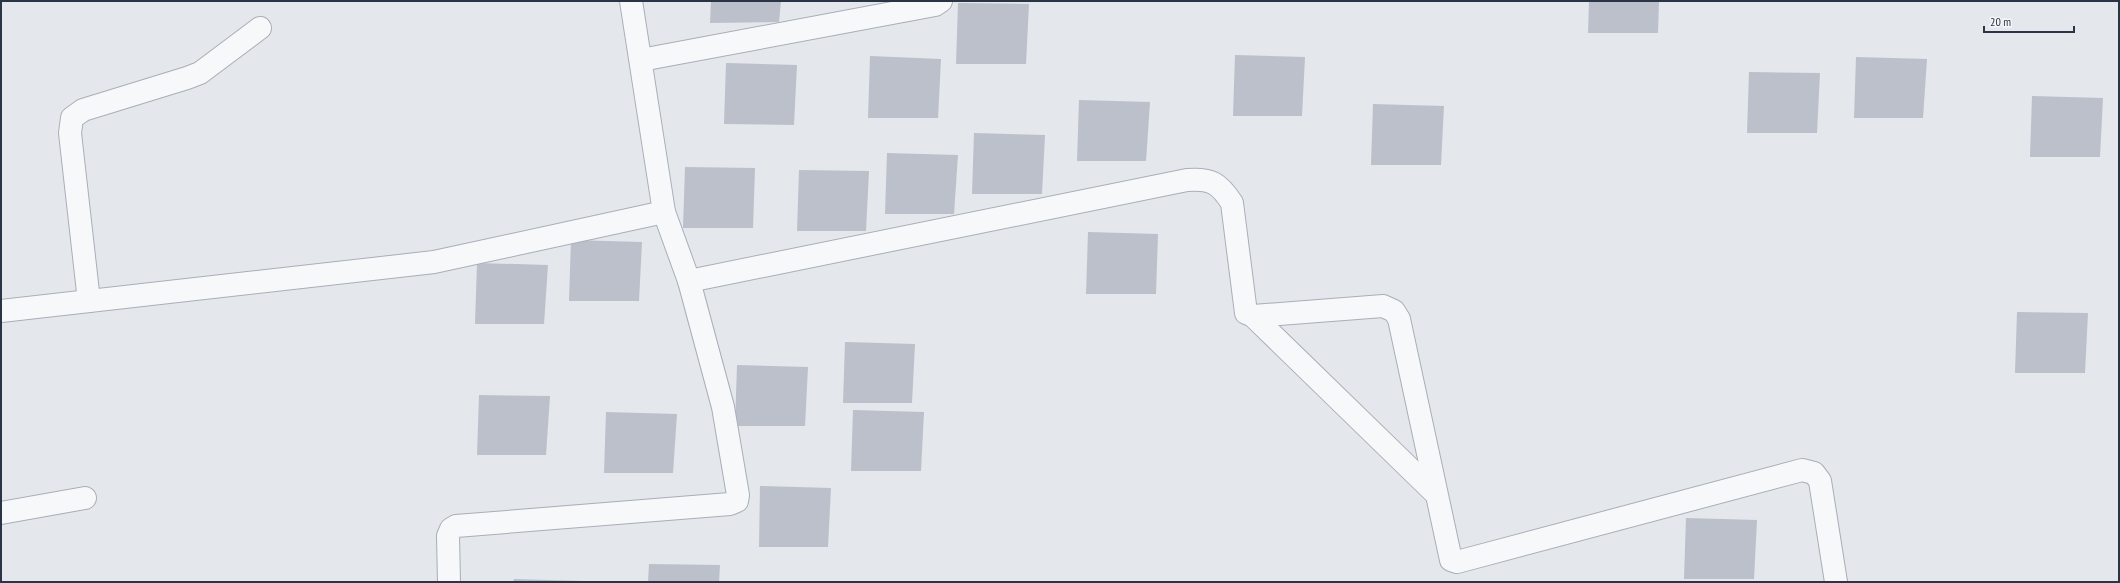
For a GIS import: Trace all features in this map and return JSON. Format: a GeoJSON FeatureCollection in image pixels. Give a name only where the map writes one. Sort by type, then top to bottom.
{"type":"FeatureCollection","features":[{"type":"Feature","properties":{"kind":"street"},"geometry":{"type":"LineString","coordinates":[[449,582],[448,536],[451,529],[456,526],[730,504],[737,501],[738,495],[723,407],[689,281],[664,212],[631,1]]}},
{"type":"Feature","properties":{"kind":"street"},"geometry":{"type":"LineString","coordinates":[[641,60],[935,5],[941,1]]}},
{"type":"Feature","properties":{"kind":"street"},"geometry":{"type":"LineString","coordinates":[[89,301],[70,133],[72,118],[83,110],[200,73],[260,28]]}},
{"type":"Feature","properties":{"kind":"street"},"geometry":{"type":"LineString","coordinates":[[689,281],[1179,181],[1201,179],[1214,183],[1224,190],[1232,203],[1246,313],[1253,316],[1435,493]]}},
{"type":"Feature","properties":{"kind":"street"},"geometry":{"type":"LineString","coordinates":[[1,310],[434,262],[664,212]]}},
{"type":"Feature","properties":{"kind":"street"},"geometry":{"type":"LineString","coordinates":[[1253,316],[1383,306],[1394,311],[1399,319],[1450,560],[1458,562],[1802,470],[1814,473],[1820,481],[1836,582]]}},
{"type":"Feature","properties":{"kind":"street"},"geometry":{"type":"LineString","coordinates":[[1,513],[85,498]]}},
{"type":"Feature","properties":{"kind":"building"},"geometry":{"type":"Polygon","coordinates":[[[711,1],[781,1],[779,22],[710,23],[711,1]]]}},
{"type":"Feature","properties":{"kind":"building"},"geometry":{"type":"Polygon","coordinates":[[[1589,1],[1659,1],[1658,33],[1588,33],[1589,1]]]}},
{"type":"Feature","properties":{"kind":"building"},"geometry":{"type":"Polygon","coordinates":[[[958,3],[1029,4],[1026,64],[956,64],[958,3]]]}},
{"type":"Feature","properties":{"kind":"building"},"geometry":{"type":"Polygon","coordinates":[[[1235,55],[1305,57],[1302,116],[1233,116],[1235,55]]]}},
{"type":"Feature","properties":{"kind":"building"},"geometry":{"type":"Polygon","coordinates":[[[870,56],[941,59],[938,118],[868,118],[870,56]]]}},
{"type":"Feature","properties":{"kind":"building"},"geometry":{"type":"Polygon","coordinates":[[[1856,57],[1927,59],[1923,118],[1854,118],[1856,57]]]}},
{"type":"Feature","properties":{"kind":"building"},"geometry":{"type":"Polygon","coordinates":[[[726,63],[797,65],[794,125],[724,124],[726,63]]]}},
{"type":"Feature","properties":{"kind":"building"},"geometry":{"type":"Polygon","coordinates":[[[1749,72],[1820,73],[1817,133],[1747,133],[1749,72]]]}},
{"type":"Feature","properties":{"kind":"building"},"geometry":{"type":"Polygon","coordinates":[[[2032,96],[2103,98],[2100,157],[2030,157],[2032,96]]]}},
{"type":"Feature","properties":{"kind":"building"},"geometry":{"type":"Polygon","coordinates":[[[1079,100],[1150,102],[1146,161],[1077,161],[1079,100]]]}},
{"type":"Feature","properties":{"kind":"building"},"geometry":{"type":"Polygon","coordinates":[[[1373,104],[1444,106],[1441,165],[1371,165],[1373,104]]]}},
{"type":"Feature","properties":{"kind":"building"},"geometry":{"type":"Polygon","coordinates":[[[974,133],[1045,135],[1042,194],[972,194],[974,133]]]}},
{"type":"Feature","properties":{"kind":"building"},"geometry":{"type":"Polygon","coordinates":[[[887,153],[958,155],[954,214],[885,214],[887,153]]]}},
{"type":"Feature","properties":{"kind":"building"},"geometry":{"type":"Polygon","coordinates":[[[685,167],[755,168],[753,228],[683,228],[685,167]]]}},
{"type":"Feature","properties":{"kind":"building"},"geometry":{"type":"Polygon","coordinates":[[[799,170],[869,171],[866,231],[797,231],[799,170]]]}},
{"type":"Feature","properties":{"kind":"building"},"geometry":{"type":"Polygon","coordinates":[[[1088,232],[1158,234],[1156,294],[1086,294],[1088,232]]]}},
{"type":"Feature","properties":{"kind":"building"},"geometry":{"type":"Polygon","coordinates":[[[571,240],[642,242],[639,301],[569,301],[571,240]]]}},
{"type":"Feature","properties":{"kind":"building"},"geometry":{"type":"Polygon","coordinates":[[[477,263],[548,265],[544,324],[475,324],[477,263]]]}},
{"type":"Feature","properties":{"kind":"building"},"geometry":{"type":"Polygon","coordinates":[[[2017,312],[2088,313],[2085,373],[2015,373],[2017,312]]]}},
{"type":"Feature","properties":{"kind":"building"},"geometry":{"type":"Polygon","coordinates":[[[845,342],[915,344],[912,403],[843,403],[845,342]]]}},
{"type":"Feature","properties":{"kind":"building"},"geometry":{"type":"Polygon","coordinates":[[[737,365],[808,367],[805,426],[735,426],[737,365]]]}},
{"type":"Feature","properties":{"kind":"building"},"geometry":{"type":"Polygon","coordinates":[[[479,395],[550,396],[546,455],[477,455],[479,395]]]}},
{"type":"Feature","properties":{"kind":"building"},"geometry":{"type":"Polygon","coordinates":[[[853,410],[924,412],[921,471],[851,471],[853,410]]]}},
{"type":"Feature","properties":{"kind":"building"},"geometry":{"type":"Polygon","coordinates":[[[606,412],[677,414],[673,473],[604,473],[606,412]]]}},
{"type":"Feature","properties":{"kind":"building"},"geometry":{"type":"Polygon","coordinates":[[[760,486],[831,488],[828,547],[759,547],[760,486]]]}},
{"type":"Feature","properties":{"kind":"building"},"geometry":{"type":"Polygon","coordinates":[[[1686,518],[1757,520],[1754,579],[1684,579],[1686,518]]]}},
{"type":"Feature","properties":{"kind":"building"},"geometry":{"type":"Polygon","coordinates":[[[649,564],[720,565],[719,582],[648,582],[649,564]]]}},
{"type":"Feature","properties":{"kind":"building"},"geometry":{"type":"Polygon","coordinates":[[[514,579],[584,581],[584,582],[513,582],[514,579]]]}}]}
